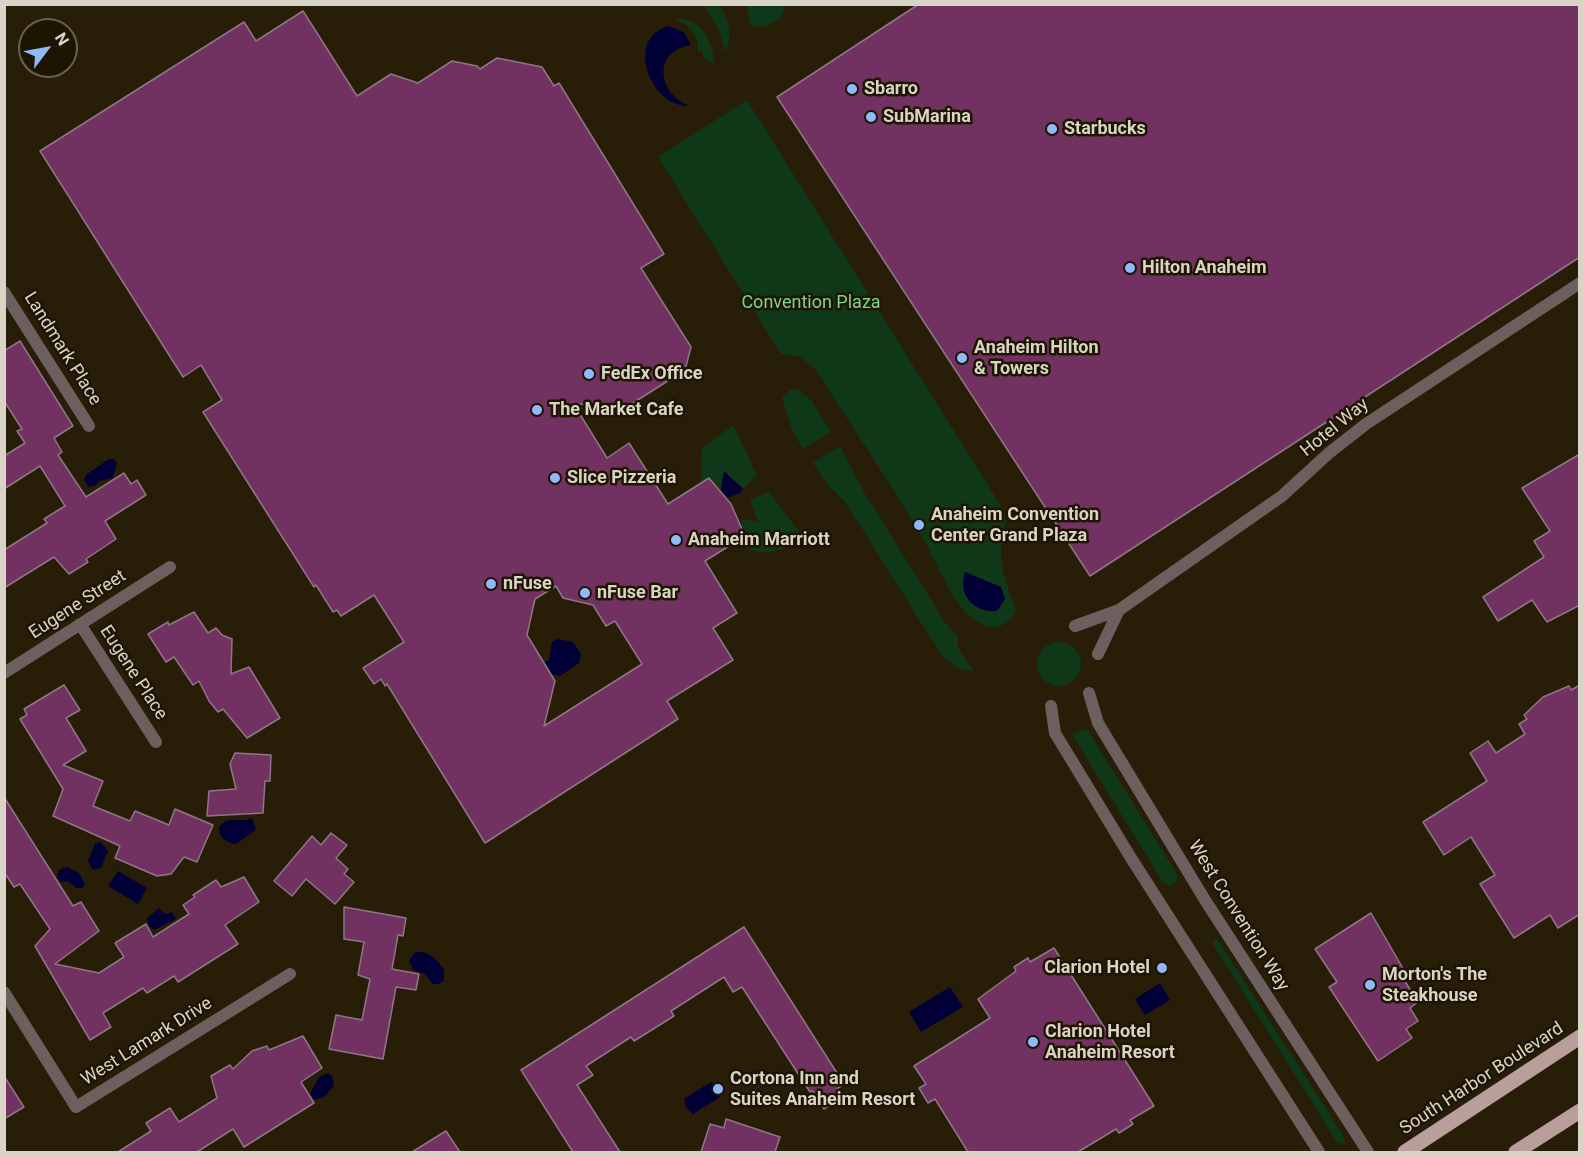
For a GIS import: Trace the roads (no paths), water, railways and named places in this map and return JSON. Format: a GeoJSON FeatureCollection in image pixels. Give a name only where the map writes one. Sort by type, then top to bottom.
{"type":"FeatureCollection","features":[{"type":"Feature","properties":{"kind":"main road","name":"South Harbor Boulevard"},"geometry":{"type":"LineString","coordinates":[[1405,1152],[1580,1037]]}},
{"type":"Feature","properties":{"kind":"main road"},"geometry":{"type":"LineString","coordinates":[[1516,1152],[1580,1111]]}},
{"type":"Feature","properties":{"kind":"street","name":"Hotel Way"},"geometry":{"type":"LineString","coordinates":[[1075,626],[1119,610],[1282,496],[1329,453],[1366,424],[1580,283]]}},
{"type":"Feature","properties":{"kind":"street","name":"Landmark Place"},"geometry":{"type":"LineString","coordinates":[[6,298],[89,426]]}},
{"type":"Feature","properties":{"kind":"street","name":"Eugene Street"},"geometry":{"type":"LineString","coordinates":[[4,673],[170,567]]}},
{"type":"Feature","properties":{"kind":"street","name":"Hotel Way"},"geometry":{"type":"LineString","coordinates":[[1098,654],[1119,610]]}},
{"type":"Feature","properties":{"kind":"street","name":"Eugene Place"},"geometry":{"type":"LineString","coordinates":[[80,624],[156,742]]}},
{"type":"Feature","properties":{"kind":"street","name":"West Convention Way"},"geometry":{"type":"LineString","coordinates":[[1089,693],[1098,723],[1205,900],[1368,1152]]}},
{"type":"Feature","properties":{"kind":"street"},"geometry":{"type":"LineString","coordinates":[[1051,706],[1055,733],[1131,858],[1319,1152]]}},
{"type":"Feature","properties":{"kind":"street","name":"West Lamark Drive"},"geometry":{"type":"LineString","coordinates":[[4,992],[76,1107],[291,974]]}},
{"type":"Feature","properties":{"kind":"place","name":"Sbarro"},"geometry":{"type":"Point","coordinates":[852,89]}},
{"type":"Feature","properties":{"kind":"place","name":"SubMarina"},"geometry":{"type":"Point","coordinates":[871,117]}},
{"type":"Feature","properties":{"kind":"place","name":"Starbucks"},"geometry":{"type":"Point","coordinates":[1052,129]}},
{"type":"Feature","properties":{"kind":"place","name":"Hilton Anaheim"},"geometry":{"type":"Point","coordinates":[1130,268]}},
{"type":"Feature","properties":{"kind":"place","name":"Anaheim Hilton & Towers"},"geometry":{"type":"Point","coordinates":[962,358]}},
{"type":"Feature","properties":{"kind":"place","name":"FedEx Office"},"geometry":{"type":"Point","coordinates":[589,374]}},
{"type":"Feature","properties":{"kind":"place","name":"The Market Cafe"},"geometry":{"type":"Point","coordinates":[537,410]}},
{"type":"Feature","properties":{"kind":"place","name":"Slice Pizzeria"},"geometry":{"type":"Point","coordinates":[555,478]}},
{"type":"Feature","properties":{"kind":"place","name":"Anaheim Convention Center Grand Plaza"},"geometry":{"type":"Point","coordinates":[919,525]}},
{"type":"Feature","properties":{"kind":"place","name":"Anaheim Marriott"},"geometry":{"type":"Point","coordinates":[676,540]}},
{"type":"Feature","properties":{"kind":"place","name":"nFuse"},"geometry":{"type":"Point","coordinates":[491,584]}},
{"type":"Feature","properties":{"kind":"place","name":"nFuse Bar"},"geometry":{"type":"Point","coordinates":[585,593]}},
{"type":"Feature","properties":{"kind":"place","name":"Clarion Hotel"},"geometry":{"type":"Point","coordinates":[1162,968]}},
{"type":"Feature","properties":{"kind":"place","name":"Morton's The Steakhouse"},"geometry":{"type":"Point","coordinates":[1370,985]}},
{"type":"Feature","properties":{"kind":"place","name":"Clarion Hotel Anaheim Resort"},"geometry":{"type":"Point","coordinates":[1033,1042]}},
{"type":"Feature","properties":{"kind":"place","name":"Cortona Inn and Suites Anaheim Resort"},"geometry":{"type":"Point","coordinates":[718,1089]}},
{"type":"Feature","properties":{"kind":"park label","name":"Convention Plaza"},"geometry":{"type":"Point","coordinates":[811,303]}}]}
